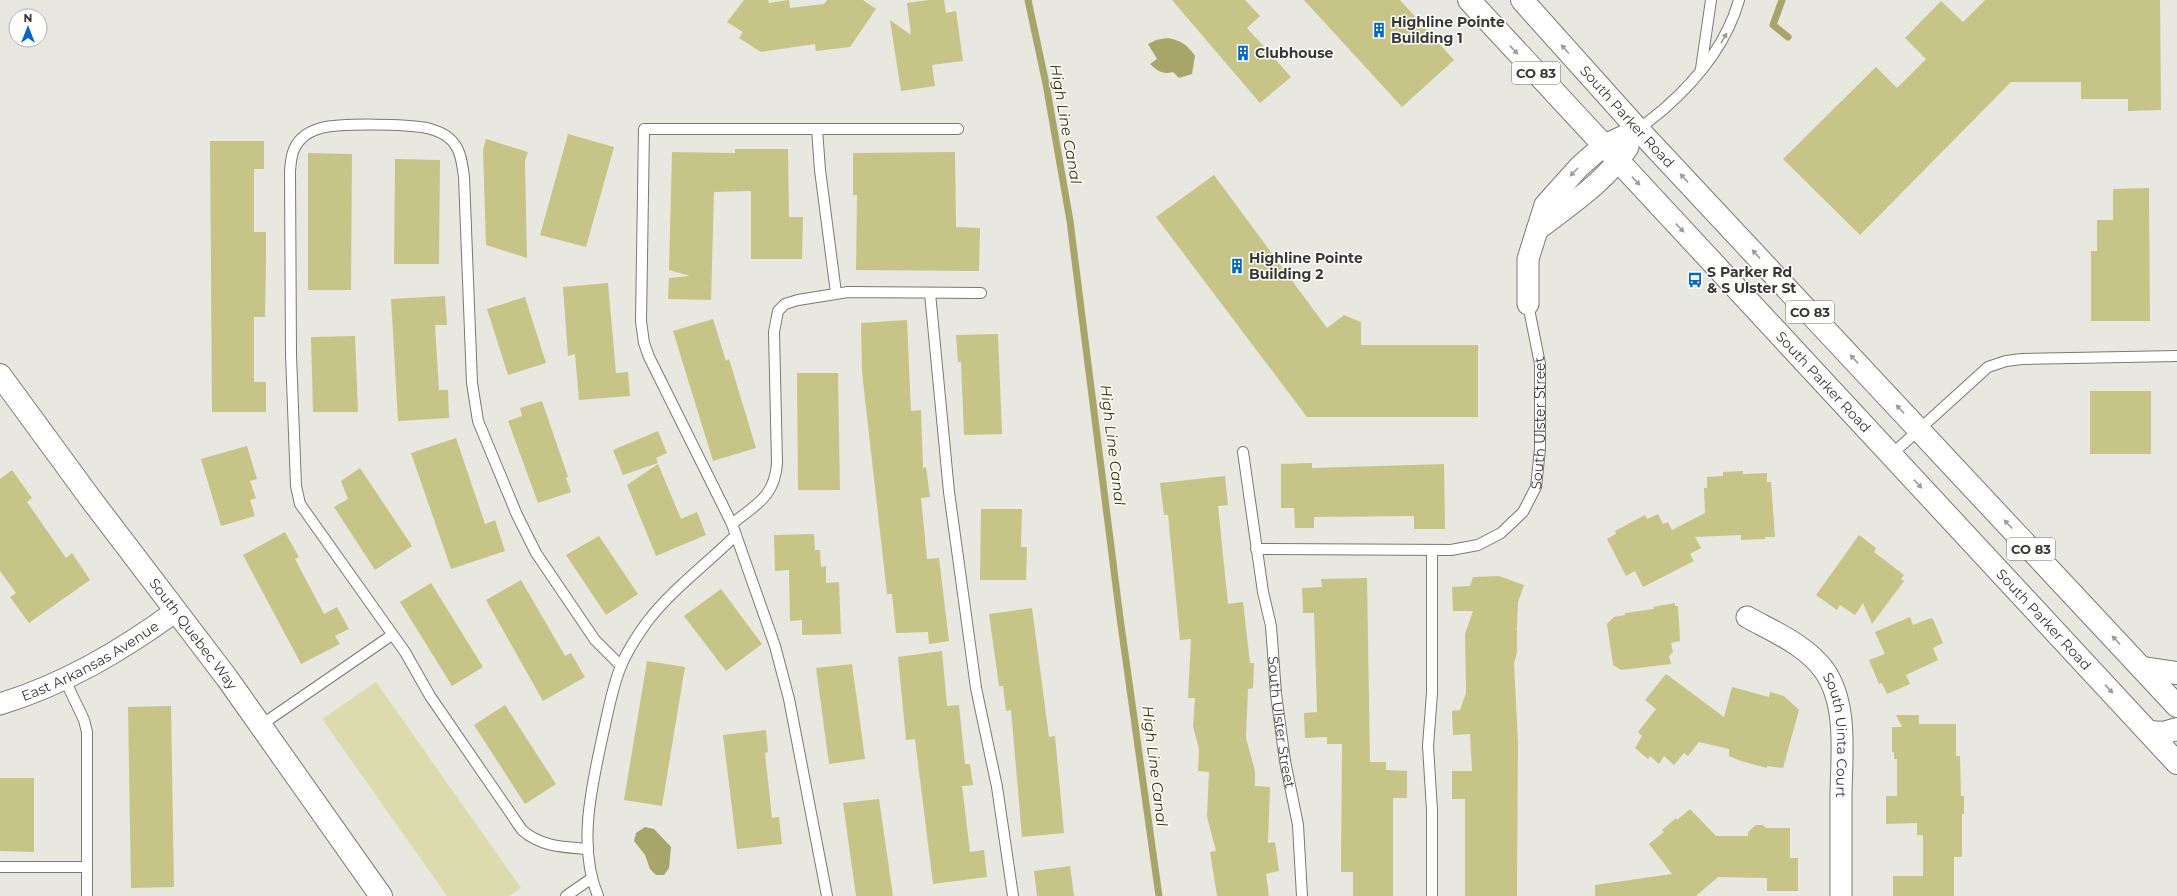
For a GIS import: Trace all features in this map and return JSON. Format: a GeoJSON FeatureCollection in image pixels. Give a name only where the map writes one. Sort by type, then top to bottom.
{"type":"FeatureCollection","features":[{"type":"Feature","properties":{"kind":"main road","name":"South Parker Road"},"geometry":{"type":"LineString","coordinates":[[1469,0],[2177,763]]}},
{"type":"Feature","properties":{"kind":"main road","name":"South Parker Road"},"geometry":{"type":"LineString","coordinates":[[1522,0],[1639,129],[2177,706]]}},
{"type":"Feature","properties":{"kind":"main road","name":"South Quebec Way"},"geometry":{"type":"LineString","coordinates":[[0,375],[261,725],[381,896]]}},
{"type":"Feature","properties":{"kind":"main road"},"geometry":{"type":"LineString","coordinates":[[2142,668],[2177,673]]}},
{"type":"Feature","properties":{"kind":"main road"},"geometry":{"type":"LineString","coordinates":[[2148,732],[2163,733],[2177,729]]}},
{"type":"Feature","properties":{"kind":"street","name":"South Ulster Street"},"geometry":{"type":"LineString","coordinates":[[1528,304],[1528,259],[1542,210],[1548,200],[1580,166],[1603,146],[1639,129]]}},
{"type":"Feature","properties":{"kind":"street"},"geometry":{"type":"LineString","coordinates":[[1537,230],[1596,184],[1618,162],[1639,129]]}},
{"type":"Feature","properties":{"kind":"street","name":"East Arkansas Avenue"},"geometry":{"type":"LineString","coordinates":[[0,704],[65,680],[113,654],[176,611]]}},
{"type":"Feature","properties":{"kind":"street","name":"South Uinta Court"},"geometry":{"type":"LineString","coordinates":[[1748,617],[1793,642],[1808,653],[1825,672],[1835,694],[1839,710],[1841,738],[1841,896]]}},
{"type":"Feature","properties":{"kind":"lane"},"geometry":{"type":"LineString","coordinates":[[1701,70],[1711,0]]}},
{"type":"Feature","properties":{"kind":"lane"},"geometry":{"type":"LineString","coordinates":[[1639,129],[1676,98],[1701,70],[1724,38],[1739,0]]}},
{"type":"Feature","properties":{"kind":"lane"},"geometry":{"type":"LineString","coordinates":[[588,849],[544,844],[535,840],[522,830],[430,696],[409,659],[300,504],[297,494],[291,355],[290,171],[292,153],[299,141],[309,132],[337,126],[424,128],[440,132],[452,141],[457,148],[461,157],[464,177],[472,383],[478,422],[517,516],[536,553],[595,640],[621,666]]}},
{"type":"Feature","properties":{"kind":"lane"},"geometry":{"type":"LineString","coordinates":[[827,896],[781,664],[732,524],[649,357],[644,343],[641,321],[644,129],[958,129]]}},
{"type":"Feature","properties":{"kind":"lane"},"geometry":{"type":"LineString","coordinates":[[817,129],[820,170],[836,293]]}},
{"type":"Feature","properties":{"kind":"lane"},"geometry":{"type":"LineString","coordinates":[[732,524],[767,496],[775,480],[777,463],[773,342],[775,320],[778,311],[790,302],[836,293],[980,293]]}},
{"type":"Feature","properties":{"kind":"lane"},"geometry":{"type":"LineString","coordinates":[[930,293],[940,414],[950,500],[976,688],[997,786],[1013,896]]}},
{"type":"Feature","properties":{"kind":"lane","name":"South Ulster Street"},"geometry":{"type":"LineString","coordinates":[[1256,549],[1432,551],[1465,548],[1490,540],[1506,529],[1523,512],[1536,487],[1540,449],[1540,364],[1528,304]]}},
{"type":"Feature","properties":{"kind":"lane"},"geometry":{"type":"LineString","coordinates":[[1891,455],[1988,367],[2000,362],[2022,359],[2177,356]]}},
{"type":"Feature","properties":{"kind":"lane","name":"South Ulster Street"},"geometry":{"type":"LineString","coordinates":[[1243,452],[1256,549],[1263,592],[1271,626],[1276,694],[1285,761],[1298,825],[1302,896]]}},
{"type":"Feature","properties":{"kind":"lane"},"geometry":{"type":"LineString","coordinates":[[598,896],[592,878],[588,849],[590,811],[596,767],[610,704],[621,666],[636,638],[658,608],[736,535]]}},
{"type":"Feature","properties":{"kind":"lane"},"geometry":{"type":"LineString","coordinates":[[1432,551],[1432,693],[1428,746],[1432,810],[1432,896]]}},
{"type":"Feature","properties":{"kind":"lane"},"geometry":{"type":"LineString","coordinates":[[261,725],[392,635]]}},
{"type":"Feature","properties":{"kind":"lane"},"geometry":{"type":"LineString","coordinates":[[65,680],[84,720],[87,732],[87,896]]}},
{"type":"Feature","properties":{"kind":"lane"},"geometry":{"type":"LineString","coordinates":[[0,868],[87,867]]}},
{"type":"Feature","properties":{"kind":"lane"},"geometry":{"type":"LineString","coordinates":[[566,896],[592,878]]}},
{"type":"Feature","properties":{"kind":"green space"},"geometry":{"type":"Polygon","coordinates":[[[376,682],[521,888],[509,896],[447,896],[322,719],[376,682]]]}},
{"type":"Feature","properties":{"kind":"shaded area"},"geometry":{"type":"Polygon","coordinates":[[[1167,38],[1183,43],[1195,56],[1192,74],[1179,78],[1173,72],[1160,72],[1150,64],[1157,59],[1148,44],[1156,40],[1167,38]]]}},
{"type":"Feature","properties":{"kind":"shaded area"},"geometry":{"type":"Polygon","coordinates":[[[645,827],[654,829],[671,847],[669,868],[664,875],[656,875],[650,869],[645,855],[634,841],[636,833],[645,827]]]}},
{"type":"Feature","properties":{"kind":"building"},"geometry":{"type":"Polygon","coordinates":[[[744,0],[768,0],[769,3],[789,0],[790,8],[824,4],[827,0],[863,0],[876,9],[850,47],[816,51],[815,44],[761,52],[739,38],[743,32],[727,22],[744,0]]]}},
{"type":"Feature","properties":{"kind":"building"},"geometry":{"type":"Polygon","coordinates":[[[928,0],[944,0],[946,13],[956,11],[963,61],[932,65],[935,86],[901,91],[890,20],[911,35],[907,3],[928,0]]]}},
{"type":"Feature","properties":{"kind":"building","name":"Clubhouse"},"geometry":{"type":"Polygon","coordinates":[[[1172,0],[1245,0],[1260,16],[1247,28],[1291,77],[1260,103],[1172,0]]]}},
{"type":"Feature","properties":{"kind":"building","name":"Highline Pointe Building 1"},"geometry":{"type":"Polygon","coordinates":[[[1304,0],[1400,0],[1454,60],[1402,107],[1304,0]]]}},
{"type":"Feature","properties":{"kind":"building"},"geometry":{"type":"Polygon","coordinates":[[[1985,0],[2160,0],[2161,110],[2128,111],[2128,99],[2081,99],[2081,82],[2011,82],[1860,235],[1783,159],[1876,67],[1897,88],[1926,59],[1905,38],[1941,1],[1963,22],[1985,0]]]}},
{"type":"Feature","properties":{"kind":"building"},"geometry":{"type":"Polygon","coordinates":[[[568,134],[614,147],[586,247],[540,235],[568,134]]]}},
{"type":"Feature","properties":{"kind":"building"},"geometry":{"type":"Polygon","coordinates":[[[486,139],[528,152],[525,161],[527,258],[486,245],[483,150],[486,139]]]}},
{"type":"Feature","properties":{"kind":"building"},"geometry":{"type":"Polygon","coordinates":[[[210,141],[264,141],[264,169],[254,169],[254,232],[266,232],[266,262],[265,317],[254,317],[254,382],[266,382],[266,412],[212,412],[210,141]]]}},
{"type":"Feature","properties":{"kind":"building"},"geometry":{"type":"Polygon","coordinates":[[[735,149],[788,149],[789,217],[803,217],[802,259],[751,259],[751,191],[714,192],[711,300],[668,299],[669,278],[690,276],[669,270],[672,152],[735,153],[735,149]]]}},
{"type":"Feature","properties":{"kind":"building"},"geometry":{"type":"Polygon","coordinates":[[[955,152],[956,227],[980,228],[979,271],[856,270],[857,195],[853,195],[853,153],[955,152]]]}},
{"type":"Feature","properties":{"kind":"building"},"geometry":{"type":"Polygon","coordinates":[[[308,153],[352,154],[351,290],[308,290],[308,153]]]}},
{"type":"Feature","properties":{"kind":"building"},"geometry":{"type":"Polygon","coordinates":[[[395,159],[440,160],[439,264],[394,264],[395,159]]]}},
{"type":"Feature","properties":{"kind":"building","name":"Highline Pointe Building 2"},"geometry":{"type":"Polygon","coordinates":[[[1214,175],[1327,328],[1344,315],[1361,322],[1361,345],[1478,345],[1478,417],[1307,417],[1156,217],[1214,175]]]}},
{"type":"Feature","properties":{"kind":"building"},"geometry":{"type":"Polygon","coordinates":[[[2149,188],[2150,321],[2091,321],[2091,251],[2097,251],[2097,220],[2113,220],[2113,189],[2149,188]]]}},
{"type":"Feature","properties":{"kind":"building"},"geometry":{"type":"Polygon","coordinates":[[[608,283],[616,373],[628,372],[630,396],[579,400],[575,354],[568,356],[563,287],[608,283]]]}},
{"type":"Feature","properties":{"kind":"building"},"geometry":{"type":"Polygon","coordinates":[[[445,296],[447,325],[435,325],[439,390],[448,390],[449,418],[398,421],[391,299],[445,296]]]}},
{"type":"Feature","properties":{"kind":"building"},"geometry":{"type":"Polygon","coordinates":[[[525,297],[546,363],[508,375],[487,309],[525,297]]]}},
{"type":"Feature","properties":{"kind":"building"},"geometry":{"type":"Polygon","coordinates":[[[713,319],[726,361],[729,359],[756,448],[713,461],[673,331],[713,319]]]}},
{"type":"Feature","properties":{"kind":"building"},"geometry":{"type":"Polygon","coordinates":[[[907,320],[911,411],[921,410],[923,468],[926,467],[930,497],[921,498],[927,559],[939,558],[949,641],[929,644],[928,632],[896,633],[892,594],[887,594],[862,372],[861,323],[907,320]]]}},
{"type":"Feature","properties":{"kind":"building"},"geometry":{"type":"Polygon","coordinates":[[[998,334],[1002,434],[964,435],[961,362],[958,362],[956,335],[998,334]]]}},
{"type":"Feature","properties":{"kind":"building"},"geometry":{"type":"Polygon","coordinates":[[[355,336],[358,412],[313,412],[311,337],[355,336]]]}},
{"type":"Feature","properties":{"kind":"building"},"geometry":{"type":"Polygon","coordinates":[[[797,373],[838,373],[840,490],[798,490],[797,373]]]}},
{"type":"Feature","properties":{"kind":"building"},"geometry":{"type":"Polygon","coordinates":[[[2090,391],[2151,391],[2151,454],[2090,454],[2090,391]]]}},
{"type":"Feature","properties":{"kind":"building"},"geometry":{"type":"Polygon","coordinates":[[[542,401],[568,477],[566,478],[571,492],[538,503],[508,421],[522,416],[520,408],[542,401]]]}},
{"type":"Feature","properties":{"kind":"building"},"geometry":{"type":"Polygon","coordinates":[[[658,431],[667,453],[656,458],[658,463],[623,475],[613,450],[658,431]]]}},
{"type":"Feature","properties":{"kind":"building"},"geometry":{"type":"Polygon","coordinates":[[[456,438],[485,524],[495,520],[505,551],[451,569],[411,453],[456,438]]]}},
{"type":"Feature","properties":{"kind":"building"},"geometry":{"type":"Polygon","coordinates":[[[247,446],[257,479],[250,481],[256,498],[250,500],[255,516],[221,526],[201,459],[247,446]]]}},
{"type":"Feature","properties":{"kind":"building"},"geometry":{"type":"Polygon","coordinates":[[[1312,463],[1312,468],[1444,464],[1445,529],[1414,529],[1414,516],[1314,517],[1314,528],[1295,528],[1294,508],[1281,508],[1281,464],[1312,463]]]}},
{"type":"Feature","properties":{"kind":"building"},"geometry":{"type":"Polygon","coordinates":[[[658,464],[681,519],[697,512],[706,535],[656,556],[627,485],[658,464]]]}},
{"type":"Feature","properties":{"kind":"building"},"geometry":{"type":"Polygon","coordinates":[[[360,468],[412,546],[375,570],[334,507],[348,499],[341,481],[360,468]]]}},
{"type":"Feature","properties":{"kind":"building"},"geometry":{"type":"Polygon","coordinates":[[[12,470],[32,498],[27,502],[66,558],[72,553],[90,580],[29,623],[10,597],[16,593],[0,571],[0,479],[12,470]]]}},
{"type":"Feature","properties":{"kind":"building"},"geometry":{"type":"Polygon","coordinates":[[[1743,471],[1743,474],[1767,473],[1767,482],[1771,482],[1775,537],[1741,540],[1741,535],[1695,537],[1701,548],[1690,554],[1694,561],[1643,587],[1635,571],[1626,576],[1607,539],[1616,534],[1615,531],[1645,515],[1647,519],[1658,514],[1663,524],[1668,522],[1672,530],[1705,513],[1704,488],[1707,488],[1707,477],[1723,476],[1723,472],[1743,471]]]}},
{"type":"Feature","properties":{"kind":"building"},"geometry":{"type":"Polygon","coordinates":[[[1225,476],[1228,505],[1218,506],[1228,604],[1243,602],[1250,663],[1254,663],[1253,688],[1248,689],[1246,738],[1255,771],[1255,786],[1270,787],[1268,843],[1275,842],[1279,871],[1266,874],[1269,896],[1217,896],[1210,852],[1216,851],[1207,817],[1209,772],[1198,771],[1199,749],[1193,726],[1195,698],[1188,698],[1191,639],[1180,640],[1168,515],[1164,515],[1160,483],[1225,476]]]}},
{"type":"Feature","properties":{"kind":"building"},"geometry":{"type":"Polygon","coordinates":[[[981,509],[1022,509],[1021,547],[1027,547],[1026,580],[980,580],[981,509]]]}},
{"type":"Feature","properties":{"kind":"building"},"geometry":{"type":"Polygon","coordinates":[[[285,532],[299,557],[295,559],[324,614],[337,607],[349,629],[335,636],[340,644],[301,664],[243,555],[285,532]]]}},
{"type":"Feature","properties":{"kind":"building"},"geometry":{"type":"Polygon","coordinates":[[[814,534],[815,550],[820,550],[821,567],[826,566],[826,583],[839,582],[841,634],[802,635],[802,620],[790,621],[789,570],[775,571],[774,535],[814,534]]]}},
{"type":"Feature","properties":{"kind":"building"},"geometry":{"type":"Polygon","coordinates":[[[1859,535],[1876,548],[1874,552],[1904,575],[1901,579],[1904,581],[1872,624],[1863,603],[1855,615],[1840,605],[1837,610],[1816,595],[1859,535]]]}},
{"type":"Feature","properties":{"kind":"building"},"geometry":{"type":"Polygon","coordinates":[[[599,536],[638,594],[606,615],[566,555],[599,536]]]}},
{"type":"Feature","properties":{"kind":"building"},"geometry":{"type":"Polygon","coordinates":[[[1499,576],[1524,585],[1518,602],[1517,628],[1514,630],[1517,629],[1517,652],[1514,663],[1518,743],[1517,896],[1465,896],[1465,799],[1452,799],[1452,771],[1472,771],[1470,734],[1453,735],[1452,711],[1460,710],[1466,693],[1465,634],[1473,611],[1453,611],[1452,587],[1470,586],[1473,577],[1499,576]]]}},
{"type":"Feature","properties":{"kind":"building"},"geometry":{"type":"Polygon","coordinates":[[[1367,578],[1370,762],[1386,762],[1386,770],[1407,771],[1407,798],[1393,798],[1393,896],[1353,896],[1353,872],[1341,872],[1342,744],[1327,744],[1327,737],[1305,738],[1304,713],[1317,712],[1314,613],[1303,613],[1302,588],[1322,587],[1321,579],[1367,578]]]}},
{"type":"Feature","properties":{"kind":"building"},"geometry":{"type":"Polygon","coordinates":[[[521,580],[565,656],[571,653],[585,677],[543,701],[486,600],[521,580]]]}},
{"type":"Feature","properties":{"kind":"building"},"geometry":{"type":"Polygon","coordinates":[[[431,583],[483,667],[452,686],[400,602],[431,583]]]}},
{"type":"Feature","properties":{"kind":"building"},"geometry":{"type":"Polygon","coordinates":[[[721,589],[762,644],[726,671],[684,616],[721,589]]]}},
{"type":"Feature","properties":{"kind":"building"},"geometry":{"type":"Polygon","coordinates":[[[1675,603],[1675,606],[1678,606],[1680,641],[1671,643],[1673,652],[1669,656],[1671,664],[1621,670],[1613,665],[1607,624],[1614,617],[1625,615],[1625,613],[1654,609],[1653,607],[1675,603]]]}},
{"type":"Feature","properties":{"kind":"building"},"geometry":{"type":"Polygon","coordinates":[[[1032,608],[1049,737],[1055,736],[1064,833],[1022,837],[1011,710],[1006,711],[1003,686],[999,686],[989,614],[1032,608]]]}},
{"type":"Feature","properties":{"kind":"building"},"geometry":{"type":"Polygon","coordinates":[[[1910,617],[1913,625],[1931,618],[1933,619],[1943,643],[1933,648],[1938,660],[1906,675],[1910,684],[1887,694],[1882,683],[1879,684],[1869,660],[1885,654],[1875,632],[1910,617]]]}},
{"type":"Feature","properties":{"kind":"building"},"geometry":{"type":"Polygon","coordinates":[[[942,651],[947,706],[959,705],[965,764],[970,764],[973,785],[962,786],[970,852],[984,850],[987,877],[933,884],[915,739],[906,740],[898,657],[942,651]]]}},
{"type":"Feature","properties":{"kind":"building"},"geometry":{"type":"Polygon","coordinates":[[[647,661],[685,667],[662,806],[624,800],[647,661]]]}},
{"type":"Feature","properties":{"kind":"building"},"geometry":{"type":"Polygon","coordinates":[[[852,664],[865,759],[829,764],[816,668],[852,664]]]}},
{"type":"Feature","properties":{"kind":"building"},"geometry":{"type":"Polygon","coordinates":[[[1666,674],[1724,717],[1732,687],[1769,697],[1770,692],[1784,696],[1799,710],[1783,768],[1767,766],[1767,768],[1741,761],[1729,756],[1729,749],[1699,742],[1688,756],[1684,753],[1674,765],[1664,756],[1659,764],[1650,756],[1648,759],[1635,748],[1642,736],[1638,732],[1656,709],[1645,700],[1666,674]]]}},
{"type":"Feature","properties":{"kind":"building"},"geometry":{"type":"Polygon","coordinates":[[[505,705],[556,784],[525,804],[474,725],[505,705]]]}},
{"type":"Feature","properties":{"kind":"building"},"geometry":{"type":"Polygon","coordinates":[[[171,706],[174,887],[131,888],[128,707],[171,706]]]}},
{"type":"Feature","properties":{"kind":"building"},"geometry":{"type":"Polygon","coordinates":[[[1896,715],[1919,715],[1919,724],[1956,724],[1956,756],[1960,756],[1961,796],[1964,796],[1964,814],[1962,814],[1962,855],[1961,857],[1954,857],[1954,896],[1893,896],[1893,876],[1923,876],[1923,835],[1917,835],[1917,823],[1886,824],[1886,796],[1897,796],[1897,759],[1894,759],[1894,752],[1892,752],[1892,727],[1902,727],[1896,715]]]}},
{"type":"Feature","properties":{"kind":"building"},"geometry":{"type":"Polygon","coordinates":[[[766,730],[768,752],[765,753],[772,818],[779,817],[782,844],[737,849],[723,735],[766,730]]]}},
{"type":"Feature","properties":{"kind":"building"},"geometry":{"type":"Polygon","coordinates":[[[0,778],[34,778],[34,852],[0,851],[0,778]]]}},
{"type":"Feature","properties":{"kind":"building"},"geometry":{"type":"Polygon","coordinates":[[[879,799],[893,896],[856,896],[843,803],[879,799]]]}},
{"type":"Feature","properties":{"kind":"building"},"geometry":{"type":"Polygon","coordinates":[[[1690,809],[1716,836],[1748,836],[1748,832],[1756,825],[1763,825],[1766,828],[1790,828],[1790,858],[1798,858],[1798,891],[1767,891],[1767,878],[1718,877],[1696,896],[1595,896],[1595,885],[1672,874],[1649,844],[1664,832],[1662,830],[1676,818],[1677,820],[1690,809]]]}},
{"type":"Feature","properties":{"kind":"building"},"geometry":{"type":"Polygon","coordinates":[[[1070,866],[1074,896],[1037,896],[1034,871],[1070,866]]]}},
{"type":"Feature","properties":{"kind":"waterway","name":"High Line Canal"},"geometry":{"type":"LineString","coordinates":[[1028,0],[1046,84],[1070,221],[1120,618],[1159,896]]}},
{"type":"Feature","properties":{"kind":"waterway"},"geometry":{"type":"LineString","coordinates":[[1782,0],[1773,25],[1788,37]]}},
{"type":"Feature","properties":{"kind":"place","name":"Highline Pointe Building 1"},"geometry":{"type":"Point","coordinates":[1379,30]}},
{"type":"Feature","properties":{"kind":"place","name":"Clubhouse"},"geometry":{"type":"Point","coordinates":[1243,53]}},
{"type":"Feature","properties":{"kind":"place","name":"Highline Pointe Building 2"},"geometry":{"type":"Point","coordinates":[1237,266]}},
{"type":"Feature","properties":{"kind":"place","name":"S Parker Rd & S Ulster St"},"geometry":{"type":"Point","coordinates":[1695,280]}}]}
